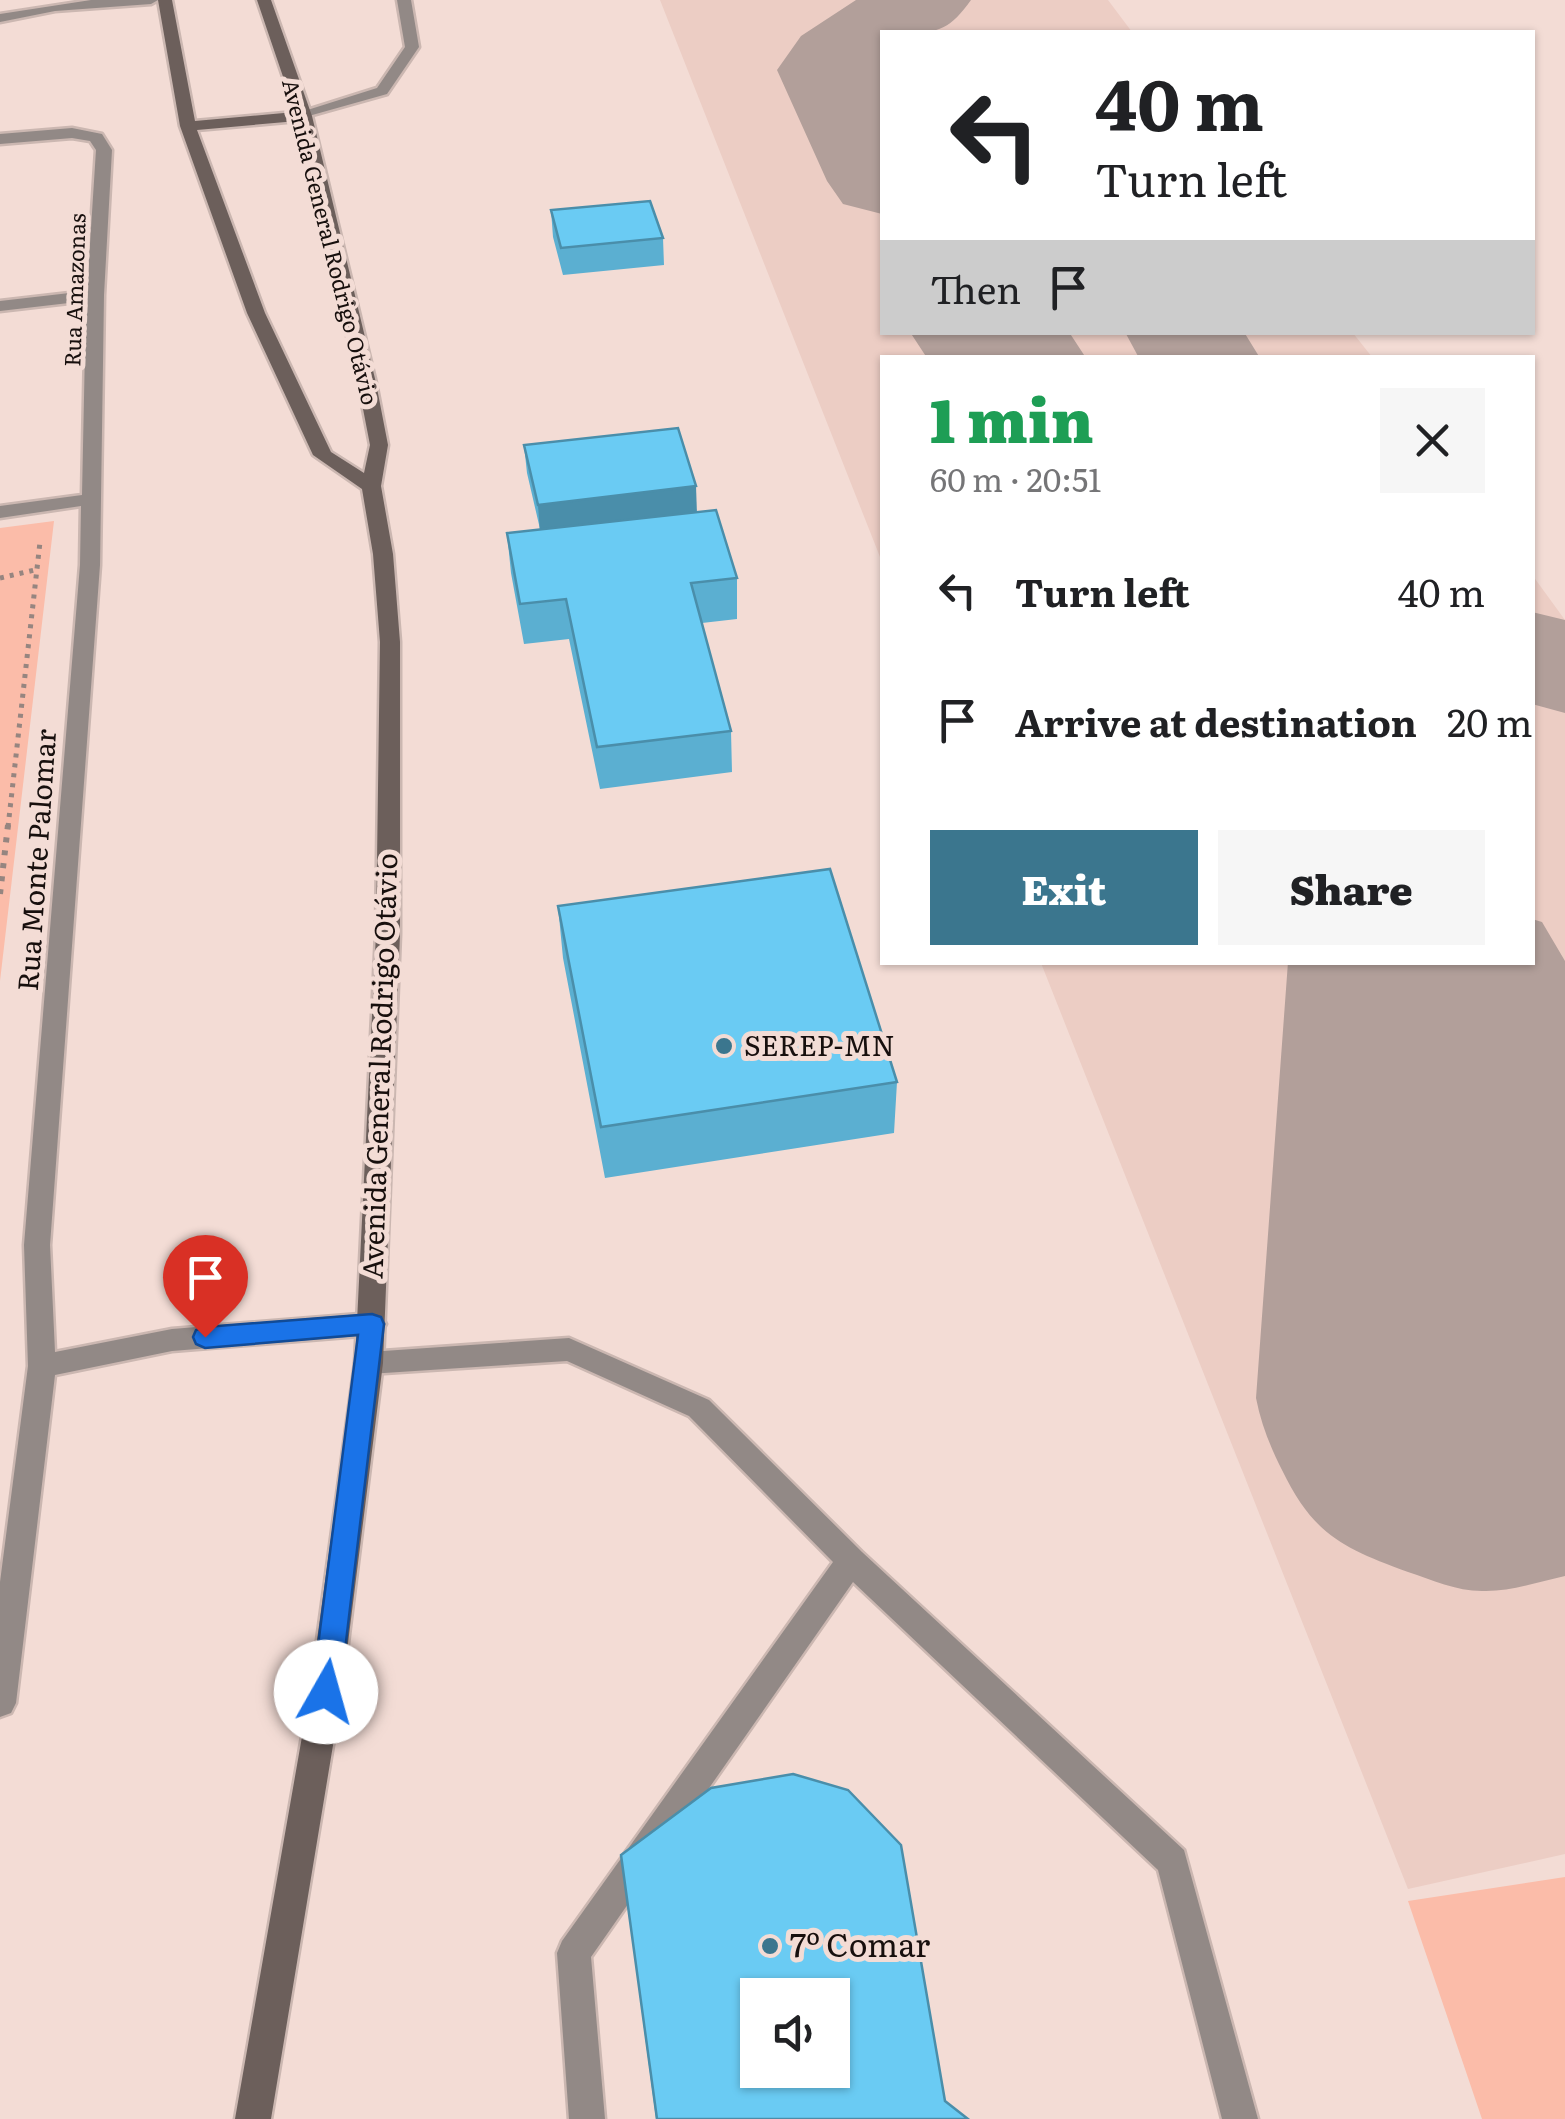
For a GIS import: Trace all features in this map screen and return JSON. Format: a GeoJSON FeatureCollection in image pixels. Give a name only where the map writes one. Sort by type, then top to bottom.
{"type":"FeatureCollection","features":[{"type":"Feature","properties":{"kind":"street"},"geometry":{"type":"LineString","coordinates":[[55,7],[84,0]]}},
{"type":"Feature","properties":{"kind":"street"},"geometry":{"type":"LineString","coordinates":[[0,18],[38,5],[151,0]]}},
{"type":"Feature","properties":{"kind":"street"},"geometry":{"type":"LineString","coordinates":[[165,0],[188,126],[256,313],[323,454],[371,486]]}},
{"type":"Feature","properties":{"kind":"street","name":"Avenida General Rodrigo Otávio"},"geometry":{"type":"LineString","coordinates":[[253,2119],[326,1692],[369,1362],[388,934],[390,642],[383,554],[371,486],[379,445],[304,116],[264,0]]}},
{"type":"Feature","properties":{"kind":"street"},"geometry":{"type":"LineString","coordinates":[[188,126],[304,116],[382,91],[412,47],[404,0]]}},
{"type":"Feature","properties":{"kind":"street","name":"Rua Amazonas"},"geometry":{"type":"LineString","coordinates":[[0,139],[43,135],[96,137],[104,150],[95,295],[93,500]]}},
{"type":"Feature","properties":{"kind":"street"},"geometry":{"type":"LineString","coordinates":[[0,306],[95,295]]}},
{"type":"Feature","properties":{"kind":"street"},"geometry":{"type":"LineString","coordinates":[[0,512],[93,500]]}},
{"type":"Feature","properties":{"kind":"street","name":"Rua Monte Palomar"},"geometry":{"type":"LineString","coordinates":[[0,1703],[8,1565],[42,1366],[37,1245],[93,500]]}},
{"type":"Feature","properties":{"kind":"street"},"geometry":{"type":"LineString","coordinates":[[42,1366],[172,1340],[372,1324]]}},
{"type":"Feature","properties":{"kind":"street"},"geometry":{"type":"LineString","coordinates":[[369,1362],[569,1349],[699,1408],[851,1561],[1172,1862],[1240,2119]]}},
{"type":"Feature","properties":{"kind":"street"},"geometry":{"type":"LineString","coordinates":[[587,2119],[574,1953],[851,1561]]}},
{"type":"Feature","properties":{"kind":"path"},"geometry":{"type":"LineString","coordinates":[[0,894],[42,528]]}},
{"type":"Feature","properties":{"kind":"shaded area"},"geometry":{"type":"Polygon","coordinates":[[[660,0],[1108,0],[1130,30],[880,30],[880,335],[1355,335],[1370,355],[880,355],[880,557],[660,0]]]}},
{"type":"Feature","properties":{"kind":"shaded area"},"geometry":{"type":"Polygon","coordinates":[[[54,521],[0,981],[0,528],[54,521]]]}},
{"type":"Feature","properties":{"kind":"shaded area"},"geometry":{"type":"Polygon","coordinates":[[[1535,579],[1565,620],[1565,1854],[1408,1889],[1042,965],[1535,965],[1535,579]]]}},
{"type":"Feature","properties":{"kind":"shaded area"},"geometry":{"type":"Polygon","coordinates":[[[1565,1877],[1565,2119],[1482,2119],[1408,1901],[1565,1877]]]}},
{"type":"Feature","properties":{"kind":"building"},"geometry":{"type":"Polygon","coordinates":[[[650,201],[663,238],[561,248],[551,210],[650,201]]]}},
{"type":"Feature","properties":{"kind":"building"},"geometry":{"type":"Polygon","coordinates":[[[678,428],[696,486],[538,505],[524,445],[678,428]]]}},
{"type":"Feature","properties":{"kind":"building"},"geometry":{"type":"Polygon","coordinates":[[[716,510],[737,578],[691,583],[731,731],[597,747],[566,599],[520,604],[507,533],[716,510]]]}},
{"type":"Feature","properties":{"kind":"building","name":"SEREP-MN"},"geometry":{"type":"Polygon","coordinates":[[[830,869],[897,1082],[601,1127],[558,906],[830,869]]]}},
{"type":"Feature","properties":{"kind":"building","name":"7º Comar"},"geometry":{"type":"Polygon","coordinates":[[[793,1774],[848,1790],[901,1845],[945,2101],[968,2119],[657,2119],[621,1855],[711,1788],[793,1774]]]}},
{"type":"Feature","properties":{"kind":"taxiway"},"geometry":{"type":"LineString","coordinates":[[880,177],[828,70],[837,57],[922,0]]}},
{"type":"Feature","properties":{"kind":"taxiway"},"geometry":{"type":"LineString","coordinates":[[976,335],[1019,355]]}},
{"type":"Feature","properties":{"kind":"taxiway"},"geometry":{"type":"LineString","coordinates":[[1186,335],[1198,355]]}},
{"type":"Feature","properties":{"kind":"taxiway"},"geometry":{"type":"LineString","coordinates":[[1535,656],[1565,669]]}},
{"type":"Feature","properties":{"kind":"taxiway"},"geometry":{"type":"LineString","coordinates":[[1369,965],[1351,1398],[1359,1430],[1368,1448],[1393,1474],[1443,1500],[1497,1506],[1565,1492]]}},
{"type":"Feature","properties":{"kind":"taxiway"},"geometry":{"type":"LineString","coordinates":[[1486,965],[1490,981],[1497,1378],[1506,1408],[1519,1430],[1565,1463]]}},
{"type":"Feature","properties":{"kind":"place","name":"SEREP-MN"},"geometry":{"type":"Point","coordinates":[724,1046]}},
{"type":"Feature","properties":{"kind":"place","name":"7º Comar"},"geometry":{"type":"Point","coordinates":[770,1946]}},
{"type":"Feature","properties":{"kind":"route"},"geometry":{"type":"LineString","coordinates":[[205,1337],[372,1324],[326,1692]]}}]}
